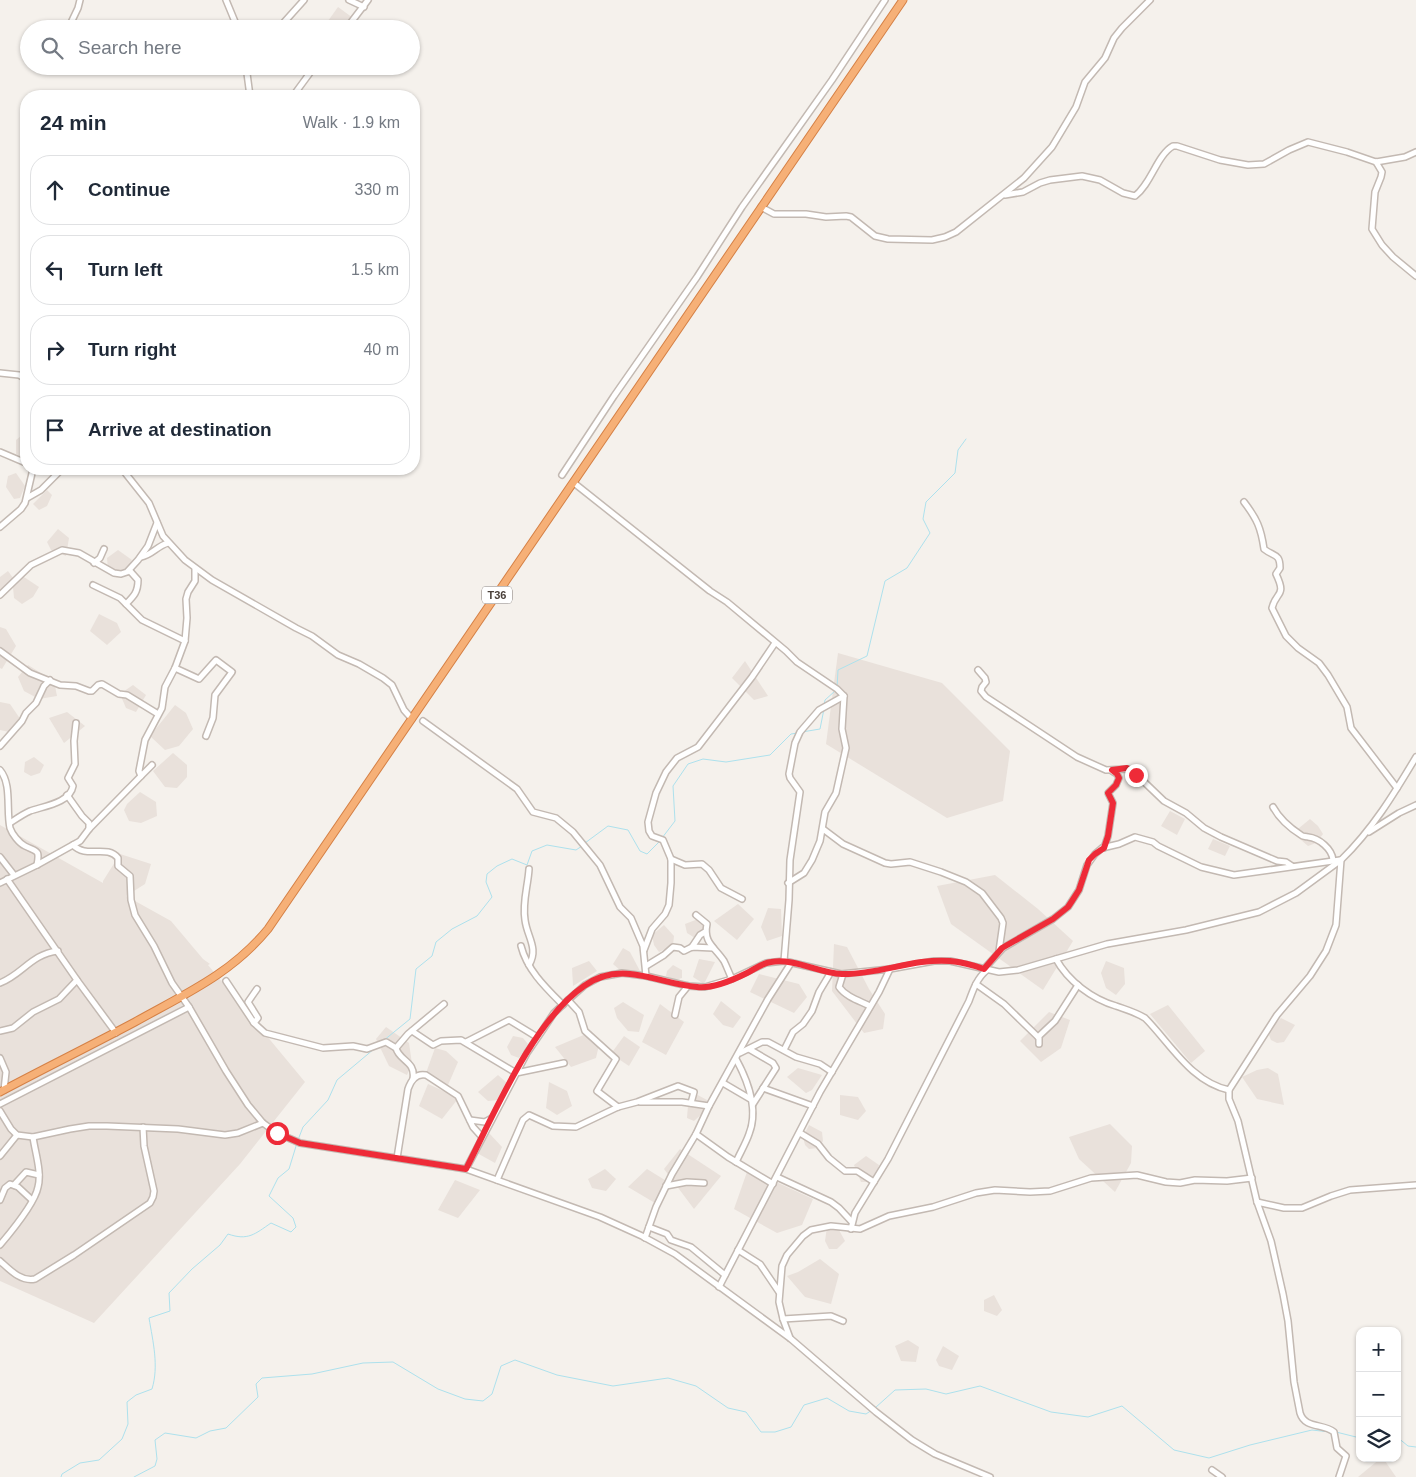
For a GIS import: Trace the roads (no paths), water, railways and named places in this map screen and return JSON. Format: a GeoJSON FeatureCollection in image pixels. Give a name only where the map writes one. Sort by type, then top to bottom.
{"type":"FeatureCollection","features":[{"type":"Feature","properties":{"kind":"highway","name":"T36"},"geometry":{"type":"LineString","coordinates":[[2,1091],[116,1033],[182,997],[222,972],[244,954],[278,916],[903,0]]}},
{"type":"Feature","properties":{"kind":"street"},"geometry":{"type":"LineString","coordinates":[[72,20],[80,0]]}},
{"type":"Feature","properties":{"kind":"street"},"geometry":{"type":"LineString","coordinates":[[226,0],[234,20]]}},
{"type":"Feature","properties":{"kind":"street"},"geometry":{"type":"LineString","coordinates":[[286,20],[304,0]]}},
{"type":"Feature","properties":{"kind":"street"},"geometry":{"type":"LineString","coordinates":[[349,0],[364,7]]}},
{"type":"Feature","properties":{"kind":"street"},"geometry":{"type":"LineString","coordinates":[[353,20],[368,0]]}},
{"type":"Feature","properties":{"kind":"street"},"geometry":{"type":"LineString","coordinates":[[562,475],[614,396],[697,277],[742,206],[832,80],[884,0]]}},
{"type":"Feature","properties":{"kind":"street"},"geometry":{"type":"LineString","coordinates":[[761,207],[774,214],[851,217],[875,236],[888,239],[932,240],[956,232],[1024,178],[1052,147],[1076,107],[1085,82],[1105,58],[1114,38],[1150,0]]}},
{"type":"Feature","properties":{"kind":"street"},"geometry":{"type":"LineString","coordinates":[[247,75],[249,90]]}},
{"type":"Feature","properties":{"kind":"street"},"geometry":{"type":"LineString","coordinates":[[297,90],[308,75]]}},
{"type":"Feature","properties":{"kind":"street"},"geometry":{"type":"LineString","coordinates":[[1004,195],[1023,192],[1050,180],[1082,176],[1100,180],[1123,193],[1135,196],[1146,184],[1166,152],[1173,146],[1220,160],[1257,165],[1264,164],[1308,142],[1376,162],[1405,158],[1416,152]]}},
{"type":"Feature","properties":{"kind":"street"},"geometry":{"type":"LineString","coordinates":[[1376,162],[1382,172],[1374,200],[1372,228],[1382,245],[1416,276]]}},
{"type":"Feature","properties":{"kind":"street"},"geometry":{"type":"LineString","coordinates":[[0,373],[20,376]]}},
{"type":"Feature","properties":{"kind":"street"},"geometry":{"type":"LineString","coordinates":[[0,452],[20,460]]}},
{"type":"Feature","properties":{"kind":"street"},"geometry":{"type":"LineString","coordinates":[[0,527],[21,509],[26,498],[32,475]]}},
{"type":"Feature","properties":{"kind":"street"},"geometry":{"type":"LineString","coordinates":[[26,498],[41,490],[56,475]]}},
{"type":"Feature","properties":{"kind":"street"},"geometry":{"type":"LineString","coordinates":[[127,475],[149,503],[168,543],[195,569],[312,636],[338,655],[359,664],[383,678],[392,685],[404,710],[412,719]]}},
{"type":"Feature","properties":{"kind":"street"},"geometry":{"type":"LineString","coordinates":[[574,483],[710,591],[727,602],[797,662],[837,689],[844,696],[842,722],[845,741],[844,757],[836,793],[825,812],[818,846],[809,865],[801,876],[788,883]]}},
{"type":"Feature","properties":{"kind":"street"},"geometry":{"type":"LineString","coordinates":[[1244,502],[1255,517],[1260,528],[1264,549],[1276,554],[1279,560],[1280,568],[1276,574],[1281,584],[1280,594],[1272,608],[1283,632],[1292,643],[1325,670],[1347,707],[1352,728],[1398,788]]}},
{"type":"Feature","properties":{"kind":"street"},"geometry":{"type":"LineString","coordinates":[[0,595],[32,565],[62,550],[79,553],[114,573],[122,574],[130,571],[150,541],[157,522]]}},
{"type":"Feature","properties":{"kind":"street"},"geometry":{"type":"LineString","coordinates":[[141,557],[151,554],[160,546],[168,543]]}},
{"type":"Feature","properties":{"kind":"street"},"geometry":{"type":"LineString","coordinates":[[94,563],[100,558],[104,549]]}},
{"type":"Feature","properties":{"kind":"street"},"geometry":{"type":"LineString","coordinates":[[141,776],[139,771],[145,740],[162,708],[165,687],[175,668],[185,641],[187,628],[186,595],[195,581],[195,569]]}},
{"type":"Feature","properties":{"kind":"street"},"geometry":{"type":"LineString","coordinates":[[126,604],[136,594],[138,587],[138,580],[130,571]]}},
{"type":"Feature","properties":{"kind":"street"},"geometry":{"type":"LineString","coordinates":[[93,585],[120,598],[137,618],[185,641]]}},
{"type":"Feature","properties":{"kind":"street"},"geometry":{"type":"LineString","coordinates":[[644,950],[652,929],[665,914],[669,905],[671,883],[670,859],[664,840],[654,837],[648,828],[648,818],[662,779],[670,765],[677,758],[698,747],[752,677],[775,643]]}},
{"type":"Feature","properties":{"kind":"street"},"geometry":{"type":"LineString","coordinates":[[0,651],[30,673],[60,685],[81,687],[89,692],[102,684],[119,694],[127,695],[158,714]]}},
{"type":"Feature","properties":{"kind":"street"},"geometry":{"type":"LineString","coordinates":[[175,668],[199,679],[216,660],[232,672],[215,694],[213,718],[206,736]]}},
{"type":"Feature","properties":{"kind":"street"},"geometry":{"type":"LineString","coordinates":[[978,670],[986,682],[981,692],[986,697],[1074,756],[1092,765],[1112,770],[1128,769],[1164,801],[1186,813],[1204,828],[1277,861],[1288,862],[1292,866]]}},
{"type":"Feature","properties":{"kind":"street"},"geometry":{"type":"LineString","coordinates":[[0,746],[36,703],[44,686],[50,680]]}},
{"type":"Feature","properties":{"kind":"street"},"geometry":{"type":"LineString","coordinates":[[784,961],[789,900],[788,883],[794,822],[800,792],[789,774],[795,743],[800,732],[819,710],[844,696]]}},
{"type":"Feature","properties":{"kind":"street"},"geometry":{"type":"LineString","coordinates":[[423,721],[517,789],[533,812],[552,816],[573,832],[600,865],[620,907],[631,918],[644,950],[646,976]]}},
{"type":"Feature","properties":{"kind":"street"},"geometry":{"type":"LineString","coordinates":[[10,823],[21,816],[53,805],[67,796],[73,789],[68,779],[75,764],[74,741],[76,723]]}},
{"type":"Feature","properties":{"kind":"street"},"geometry":{"type":"LineString","coordinates":[[466,1169],[537,1037],[568,1000],[585,985],[600,977],[622,973],[646,976],[688,986],[705,987],[732,979],[766,963],[784,961],[843,974],[890,969],[934,961],[950,961],[999,972],[1018,970],[1107,944],[1174,933],[1259,912],[1296,894],[1341,860],[1367,832],[1398,788],[1416,757]]}},
{"type":"Feature","properties":{"kind":"street"},"geometry":{"type":"LineString","coordinates":[[0,883],[37,865],[80,840],[152,765]]}},
{"type":"Feature","properties":{"kind":"street"},"geometry":{"type":"LineString","coordinates":[[0,770],[6,786],[13,834],[26,847],[36,849],[39,857],[37,865]]}},
{"type":"Feature","properties":{"kind":"street"},"geometry":{"type":"LineString","coordinates":[[1104,848],[1108,836],[1113,803],[1108,793],[1116,785],[1119,778],[1112,770]]}},
{"type":"Feature","properties":{"kind":"street"},"geometry":{"type":"LineString","coordinates":[[0,789],[6,786]]}},
{"type":"Feature","properties":{"kind":"street"},"geometry":{"type":"LineString","coordinates":[[67,796],[89,823],[89,829]]}},
{"type":"Feature","properties":{"kind":"street"},"geometry":{"type":"LineString","coordinates":[[1367,832],[1416,805]]}},
{"type":"Feature","properties":{"kind":"street"},"geometry":{"type":"LineString","coordinates":[[1273,807],[1282,820],[1302,836],[1311,837],[1325,845],[1332,853],[1333,860]]}},
{"type":"Feature","properties":{"kind":"street"},"geometry":{"type":"LineString","coordinates":[[822,829],[843,844],[885,863],[910,862],[941,872],[975,887],[993,906],[1003,923],[999,951]]}},
{"type":"Feature","properties":{"kind":"street"},"geometry":{"type":"LineString","coordinates":[[851,1228],[862,1200],[874,1182],[915,1106],[981,975],[999,951],[1053,919],[1068,907],[1079,890],[1089,860],[1095,854],[1104,848],[1137,837],[1152,842],[1201,867],[1234,875],[1341,860]]}},
{"type":"Feature","properties":{"kind":"street"},"geometry":{"type":"LineString","coordinates":[[73,845],[81,852],[108,851],[117,856],[119,859],[118,866],[130,876],[131,900],[135,915],[154,946],[172,982],[248,1105],[263,1123],[277,1133],[298,1143],[466,1169],[600,1216],[675,1254],[790,1339],[912,1440],[935,1454],[990,1477]]}},
{"type":"Feature","properties":{"kind":"street"},"geometry":{"type":"LineString","coordinates":[[0,857],[14,875]]}},
{"type":"Feature","properties":{"kind":"street"},"geometry":{"type":"LineString","coordinates":[[670,859],[685,865],[702,864],[709,870],[721,888],[742,900]]}},
{"type":"Feature","properties":{"kind":"street"},"geometry":{"type":"LineString","coordinates":[[1339,1477],[1346,1456],[1337,1448],[1334,1432],[1329,1428],[1312,1426],[1301,1417],[1294,1382],[1288,1321],[1283,1294],[1271,1241],[1257,1202],[1238,1121],[1229,1099],[1228,1090],[1277,1016],[1310,976],[1326,951],[1336,925],[1341,860]]}},
{"type":"Feature","properties":{"kind":"street"},"geometry":{"type":"LineString","coordinates":[[528,869],[524,919],[534,950],[529,965]]}},
{"type":"Feature","properties":{"kind":"street"},"geometry":{"type":"LineString","coordinates":[[7,879],[116,1033]]}},
{"type":"Feature","properties":{"kind":"street"},"geometry":{"type":"LineString","coordinates":[[696,915],[706,924],[705,932],[707,939],[724,961],[732,979]]}},
{"type":"Feature","properties":{"kind":"street"},"geometry":{"type":"LineString","coordinates":[[646,966],[672,948],[680,948],[684,952],[692,947],[705,932]]}},
{"type":"Feature","properties":{"kind":"street"},"geometry":{"type":"LineString","coordinates":[[521,946],[529,965],[548,991],[563,1005]]}},
{"type":"Feature","properties":{"kind":"street"},"geometry":{"type":"LineString","coordinates":[[692,947],[713,948]]}},
{"type":"Feature","properties":{"kind":"street"},"geometry":{"type":"LineString","coordinates":[[0,983],[20,972],[40,955],[46,952],[58,951]]}},
{"type":"Feature","properties":{"kind":"street"},"geometry":{"type":"LineString","coordinates":[[1056,959],[1063,970],[1078,985],[1115,1006],[1135,1012],[1145,1018],[1192,1070],[1219,1088],[1228,1090]]}},
{"type":"Feature","properties":{"kind":"street"},"geometry":{"type":"LineString","coordinates":[[645,1238],[666,1186],[768,999],[791,963]]}},
{"type":"Feature","properties":{"kind":"street"},"geometry":{"type":"LineString","coordinates":[[719,1287],[813,1106],[886,980],[890,969]]}},
{"type":"Feature","properties":{"kind":"street"},"geometry":{"type":"LineString","coordinates":[[784,1050],[793,1032],[803,1024],[812,1011],[819,992],[831,972]]}},
{"type":"Feature","properties":{"kind":"street"},"geometry":{"type":"LineString","coordinates":[[843,974],[839,987],[841,990],[870,1006]]}},
{"type":"Feature","properties":{"kind":"street"},"geometry":{"type":"LineString","coordinates":[[0,1031],[13,1028],[33,1012],[59,999],[77,980]]}},
{"type":"Feature","properties":{"kind":"street"},"geometry":{"type":"LineString","coordinates":[[226,981],[254,1023],[265,1033],[320,1048],[352,1046],[367,1049],[386,1042],[396,1048],[397,1052],[412,1067],[414,1073],[408,1089],[396,1158]]}},
{"type":"Feature","properties":{"kind":"street"},"geometry":{"type":"LineString","coordinates":[[976,984],[1004,1004],[1038,1037],[1040,1040],[1039,1044]]}},
{"type":"Feature","properties":{"kind":"street"},"geometry":{"type":"LineString","coordinates":[[1038,1037],[1055,1021],[1078,985]]}},
{"type":"Feature","properties":{"kind":"street"},"geometry":{"type":"LineString","coordinates":[[675,1015],[679,997],[688,986]]}},
{"type":"Feature","properties":{"kind":"street"},"geometry":{"type":"LineString","coordinates":[[254,1023],[258,1018],[248,1002],[257,989]]}},
{"type":"Feature","properties":{"kind":"street"},"geometry":{"type":"LineString","coordinates":[[568,1000],[579,1012],[585,1030],[616,1059],[597,1091],[618,1107]]}},
{"type":"Feature","properties":{"kind":"street"},"geometry":{"type":"LineString","coordinates":[[396,1048],[408,1034],[444,1004]]}},
{"type":"Feature","properties":{"kind":"street"},"geometry":{"type":"LineString","coordinates":[[0,1104],[189,1007]]}},
{"type":"Feature","properties":{"kind":"street"},"geometry":{"type":"LineString","coordinates":[[466,1042],[509,1020],[537,1037]]}},
{"type":"Feature","properties":{"kind":"street"},"geometry":{"type":"LineString","coordinates":[[412,1031],[433,1044],[441,1041],[459,1040],[466,1042],[483,1055],[516,1073],[564,1063]]}},
{"type":"Feature","properties":{"kind":"street"},"geometry":{"type":"LineString","coordinates":[[740,1053],[765,1041],[796,1056],[820,1064],[832,1072]]}},
{"type":"Feature","properties":{"kind":"street"},"geometry":{"type":"LineString","coordinates":[[749,1049],[775,1066],[775,1071],[752,1102]]}},
{"type":"Feature","properties":{"kind":"street"},"geometry":{"type":"LineString","coordinates":[[0,1058],[6,1072],[2,1091]]}},
{"type":"Feature","properties":{"kind":"street"},"geometry":{"type":"LineString","coordinates":[[736,1059],[743,1071],[752,1102],[750,1133],[736,1162]]}},
{"type":"Feature","properties":{"kind":"street"},"geometry":{"type":"LineString","coordinates":[[413,1079],[420,1074],[426,1074],[447,1087],[462,1101],[470,1120],[482,1137]]}},
{"type":"Feature","properties":{"kind":"street"},"geometry":{"type":"LineString","coordinates":[[722,1083],[752,1102]]}},
{"type":"Feature","properties":{"kind":"street"},"geometry":{"type":"LineString","coordinates":[[497,1180],[523,1120],[527,1115],[553,1126],[576,1127],[618,1107],[679,1086],[694,1092],[691,1103]]}},
{"type":"Feature","properties":{"kind":"street"},"geometry":{"type":"LineString","coordinates":[[763,1088],[813,1106]]}},
{"type":"Feature","properties":{"kind":"street"},"geometry":{"type":"LineString","coordinates":[[637,1102],[691,1103],[709,1106]]}},
{"type":"Feature","properties":{"kind":"street"},"geometry":{"type":"LineString","coordinates":[[0,1114],[16,1135],[33,1137],[88,1126],[178,1129],[225,1135],[238,1133],[263,1123]]}},
{"type":"Feature","properties":{"kind":"street"},"geometry":{"type":"LineString","coordinates":[[470,1120],[485,1122],[492,1118]]}},
{"type":"Feature","properties":{"kind":"street"},"geometry":{"type":"LineString","coordinates":[[0,1261],[22,1279],[35,1279],[74,1256],[150,1202],[154,1191],[146,1158],[143,1127]]}},
{"type":"Feature","properties":{"kind":"street"},"geometry":{"type":"LineString","coordinates":[[800,1133],[818,1144],[829,1158],[845,1172],[857,1171],[874,1182]]}},
{"type":"Feature","properties":{"kind":"street"},"geometry":{"type":"LineString","coordinates":[[696,1134],[736,1162],[773,1184]]}},
{"type":"Feature","properties":{"kind":"street"},"geometry":{"type":"LineString","coordinates":[[0,1156],[16,1135]]}},
{"type":"Feature","properties":{"kind":"street"},"geometry":{"type":"LineString","coordinates":[[0,1245],[32,1200],[39,1186],[33,1137]]}},
{"type":"Feature","properties":{"kind":"street"},"geometry":{"type":"LineString","coordinates":[[0,1200],[7,1186],[14,1185],[26,1172],[39,1175]]}},
{"type":"Feature","properties":{"kind":"street"},"geometry":{"type":"LineString","coordinates":[[790,1339],[782,1319],[779,1302],[782,1266],[786,1255],[806,1232],[831,1226],[864,1228],[889,1216],[933,1206],[964,1195],[986,1191],[1031,1192],[1050,1190],[1091,1178],[1124,1174],[1180,1183],[1195,1180],[1228,1181],[1252,1178]]}},
{"type":"Feature","properties":{"kind":"street"},"geometry":{"type":"LineString","coordinates":[[777,1177],[830,1202],[839,1208],[852,1222]]}},
{"type":"Feature","properties":{"kind":"street"},"geometry":{"type":"LineString","coordinates":[[666,1186],[687,1182],[704,1183]]}},
{"type":"Feature","properties":{"kind":"street"},"geometry":{"type":"LineString","coordinates":[[14,1185],[32,1200]]}},
{"type":"Feature","properties":{"kind":"street"},"geometry":{"type":"LineString","coordinates":[[1257,1202],[1284,1208],[1302,1208],[1350,1190],[1416,1185]]}},
{"type":"Feature","properties":{"kind":"street"},"geometry":{"type":"LineString","coordinates":[[649,1227],[667,1234],[671,1240],[691,1248],[725,1275]]}},
{"type":"Feature","properties":{"kind":"street"},"geometry":{"type":"LineString","coordinates":[[738,1250],[760,1264],[780,1292]]}},
{"type":"Feature","properties":{"kind":"street"},"geometry":{"type":"LineString","coordinates":[[782,1319],[831,1316],[843,1321]]}},
{"type":"Feature","properties":{"kind":"street"},"geometry":{"type":"LineString","coordinates":[[1212,1470],[1222,1477]]}},
{"type":"Feature","properties":{"kind":"waterway"},"geometry":{"type":"LineString","coordinates":[[837,688],[838,670],[867,656],[885,581],[907,568],[930,533],[923,519],[926,502],[955,473],[958,450],[966,439]]}},
{"type":"Feature","properties":{"kind":"waterway"},"geometry":{"type":"LineString","coordinates":[[824,705],[825,700],[835,691]]}},
{"type":"Feature","properties":{"kind":"waterway"},"geometry":{"type":"LineString","coordinates":[[802,732],[820,729],[824,709]]}},
{"type":"Feature","properties":{"kind":"waterway"},"geometry":{"type":"LineString","coordinates":[[662,838],[675,821],[673,786],[688,764],[703,759],[726,762],[770,755],[791,734],[798,733]]}},
{"type":"Feature","properties":{"kind":"waterway"},"geometry":{"type":"LineString","coordinates":[[585,843],[608,826],[628,830],[640,851],[647,854],[660,841]]}},
{"type":"Feature","properties":{"kind":"waterway"},"geometry":{"type":"LineString","coordinates":[[383,1041],[410,1019],[416,969],[432,956],[436,942],[452,929],[477,916],[492,897],[486,882],[487,874],[497,866],[512,859],[527,865],[532,851],[547,845],[576,850],[582,846]]}},
{"type":"Feature","properties":{"kind":"waterway"},"geometry":{"type":"LineString","coordinates":[[298,1140],[303,1127],[328,1100],[337,1080],[374,1049]]}},
{"type":"Feature","properties":{"kind":"waterway"},"geometry":{"type":"LineString","coordinates":[[61,1477],[62,1474],[80,1463],[99,1460],[122,1439],[128,1424],[127,1402],[136,1395],[152,1389],[155,1363],[149,1318],[170,1311],[169,1293],[192,1269],[220,1245],[228,1234],[241,1237],[251,1235],[271,1223],[291,1232],[296,1227],[293,1218],[269,1196],[278,1178],[289,1169],[297,1143]]}},
{"type":"Feature","properties":{"kind":"waterway"},"geometry":{"type":"LineString","coordinates":[[134,1477],[155,1466],[157,1459],[155,1440],[165,1433],[196,1438],[210,1431],[226,1428],[258,1397],[256,1384],[262,1378],[312,1374],[363,1363],[393,1362],[438,1389],[465,1399],[483,1401],[492,1394],[501,1366],[515,1360],[557,1375],[613,1386],[668,1378],[696,1386],[728,1408],[746,1412],[761,1432],[775,1432],[791,1427],[804,1405],[827,1398],[849,1411],[866,1414],[872,1410]]}},
{"type":"Feature","properties":{"kind":"waterway"},"geometry":{"type":"LineString","coordinates":[[875,1408],[895,1390],[926,1389],[946,1394],[980,1386],[1051,1412],[1088,1417],[1122,1406],[1174,1450],[1209,1458],[1250,1445],[1312,1430],[1330,1432]]}},
{"type":"Feature","properties":{"kind":"waterway"},"geometry":{"type":"LineString","coordinates":[[1336,1432],[1356,1437]]}},
{"type":"Feature","properties":{"kind":"waterway"},"geometry":{"type":"LineString","coordinates":[[1401,1440],[1408,1446],[1416,1447]]}}]}
